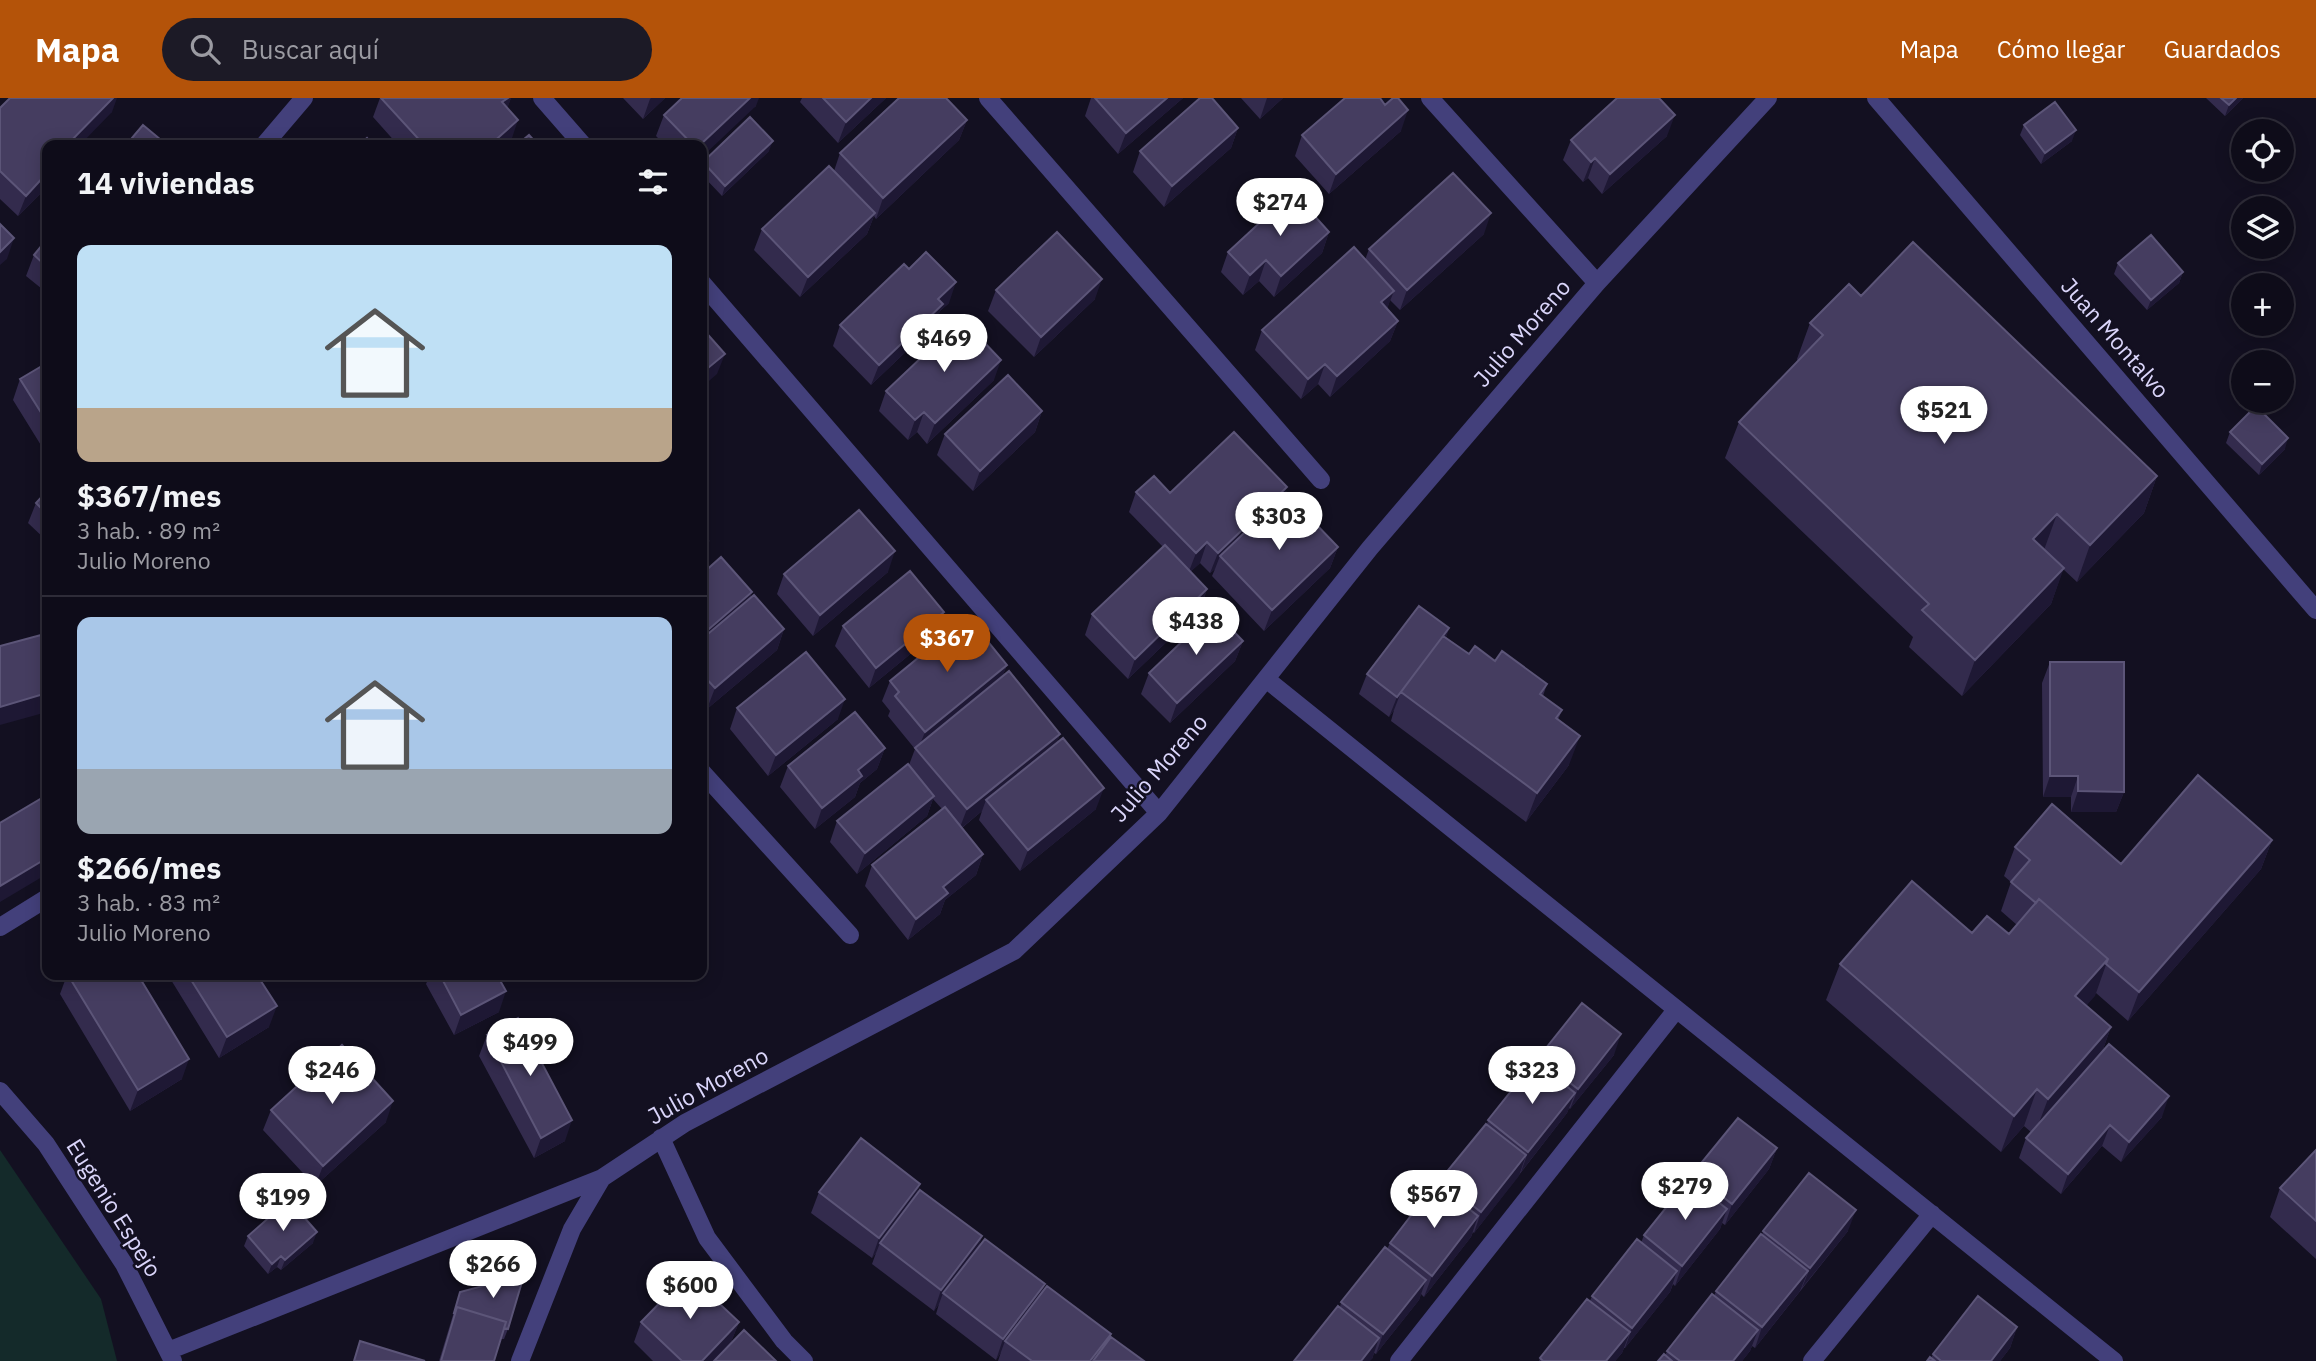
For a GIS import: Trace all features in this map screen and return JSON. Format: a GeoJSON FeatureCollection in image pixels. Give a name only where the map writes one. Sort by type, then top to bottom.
{"type":"FeatureCollection","features":[{"type":"Feature","properties":{"kind":"street"},"geometry":{"type":"LineString","coordinates":[[268,140],[304,98]]}},
{"type":"Feature","properties":{"kind":"street"},"geometry":{"type":"LineString","coordinates":[[542,98],[579,140]]}},
{"type":"Feature","properties":{"kind":"street"},"geometry":{"type":"LineString","coordinates":[[988,98],[1321,480]]}},
{"type":"Feature","properties":{"kind":"street"},"geometry":{"type":"LineString","coordinates":[[1430,98],[1597,283]]}},
{"type":"Feature","properties":{"kind":"street","name":"Julio Moreno"},"geometry":{"type":"LineString","coordinates":[[520,1361],[572,1229],[602,1178],[685,1123],[1014,951],[1159,813],[1370,548],[1597,283],[1768,98]]}},
{"type":"Feature","properties":{"kind":"street","name":"Juan Montalvo"},"geometry":{"type":"LineString","coordinates":[[1876,98],[2316,610]]}},
{"type":"Feature","properties":{"kind":"street"},"geometry":{"type":"LineString","coordinates":[[707,289],[1159,813]]}},
{"type":"Feature","properties":{"kind":"street"},"geometry":{"type":"LineString","coordinates":[[1265,679],[2113,1361]]}},
{"type":"Feature","properties":{"kind":"street"},"geometry":{"type":"LineString","coordinates":[[707,778],[850,935]]}},
{"type":"Feature","properties":{"kind":"street"},"geometry":{"type":"LineString","coordinates":[[0,927],[42,901]]}},
{"type":"Feature","properties":{"kind":"street"},"geometry":{"type":"LineString","coordinates":[[1399,1361],[1676,1010]]}},
{"type":"Feature","properties":{"kind":"street","name":"Eugenio Espejo"},"geometry":{"type":"LineString","coordinates":[[0,1091],[46,1144],[124,1264],[170,1356]]}},
{"type":"Feature","properties":{"kind":"street"},"geometry":{"type":"LineString","coordinates":[[661,1138],[707,1238],[784,1341],[804,1361]]}},
{"type":"Feature","properties":{"kind":"street"},"geometry":{"type":"LineString","coordinates":[[170,1356],[602,1178]]}},
{"type":"Feature","properties":{"kind":"street"},"geometry":{"type":"LineString","coordinates":[[1812,1361],[1932,1214]]}},
{"type":"Feature","properties":{"kind":"green space"},"geometry":{"type":"Polygon","coordinates":[[[0,1150],[101,1299],[117,1361],[0,1361],[0,1150]]]}},
{"type":"Feature","properties":{"kind":"building"},"geometry":{"type":"Polygon","coordinates":[[[10,98],[113,98],[72,140],[42,140],[42,178],[26,196],[0,171],[0,108],[10,98]]]}},
{"type":"Feature","properties":{"kind":"building"},"geometry":{"type":"Polygon","coordinates":[[[381,98],[508,98],[502,102],[518,120],[496,140],[419,140],[381,98]]]}},
{"type":"Feature","properties":{"kind":"building"},"geometry":{"type":"Polygon","coordinates":[[[682,98],[750,98],[705,140],[688,140],[664,115],[682,98]]]}},
{"type":"Feature","properties":{"kind":"building"},"geometry":{"type":"Polygon","coordinates":[[[823,98],[871,98],[846,122],[823,98]]]}},
{"type":"Feature","properties":{"kind":"building"},"geometry":{"type":"Polygon","coordinates":[[[899,98],[946,98],[967,120],[883,198],[840,153],[899,98]]]}},
{"type":"Feature","properties":{"kind":"building"},"geometry":{"type":"Polygon","coordinates":[[[1095,98],[1167,98],[1126,133],[1095,98]]]}},
{"type":"Feature","properties":{"kind":"building"},"geometry":{"type":"Polygon","coordinates":[[[1200,98],[1212,98],[1238,128],[1172,186],[1140,151],[1200,98]]]}},
{"type":"Feature","properties":{"kind":"building"},"geometry":{"type":"Polygon","coordinates":[[[1345,98],[1380,98],[1385,105],[1393,98],[1398,98],[1408,110],[1336,174],[1302,135],[1345,98]]]}},
{"type":"Feature","properties":{"kind":"building"},"geometry":{"type":"Polygon","coordinates":[[[1617,98],[1659,98],[1675,115],[1610,174],[1595,158],[1591,162],[1571,140],[1617,98]]]}},
{"type":"Feature","properties":{"kind":"building"},"geometry":{"type":"Polygon","coordinates":[[[2221,98],[2236,98],[2229,105],[2221,98]]]}},
{"type":"Feature","properties":{"kind":"building"},"geometry":{"type":"Polygon","coordinates":[[[2055,102],[2076,130],[2045,153],[2024,125],[2055,102]]]}},
{"type":"Feature","properties":{"kind":"building"},"geometry":{"type":"Polygon","coordinates":[[[750,117],[773,141],[725,186],[707,166],[707,158],[750,117]]]}},
{"type":"Feature","properties":{"kind":"building"},"geometry":{"type":"Polygon","coordinates":[[[143,125],[161,140],[130,140],[143,125]]]}},
{"type":"Feature","properties":{"kind":"building"},"geometry":{"type":"Polygon","coordinates":[[[829,166],[875,213],[808,277],[762,229],[829,166]]]}},
{"type":"Feature","properties":{"kind":"building"},"geometry":{"type":"Polygon","coordinates":[[[1453,173],[1491,213],[1407,290],[1369,249],[1453,173]]]}},
{"type":"Feature","properties":{"kind":"building"},"geometry":{"type":"Polygon","coordinates":[[[1293,192],[1329,232],[1281,276],[1266,260],[1250,275],[1228,252],[1293,192]]]}},
{"type":"Feature","properties":{"kind":"building"},"geometry":{"type":"Polygon","coordinates":[[[0,224],[14,238],[0,252],[0,224]]]}},
{"type":"Feature","properties":{"kind":"building"},"geometry":{"type":"Polygon","coordinates":[[[1057,232],[1102,279],[1041,337],[996,290],[1057,232]]]}},
{"type":"Feature","properties":{"kind":"building"},"geometry":{"type":"Polygon","coordinates":[[[2151,235],[2183,272],[2151,300],[2118,263],[2151,235]]]}},
{"type":"Feature","properties":{"kind":"building"},"geometry":{"type":"Polygon","coordinates":[[[1913,242],[2157,476],[2090,545],[2057,514],[2033,539],[2064,568],[1975,660],[1922,610],[1929,604],[1739,422],[1823,335],[1810,323],[1849,284],[1861,296],[1913,242]]]}},
{"type":"Feature","properties":{"kind":"building"},"geometry":{"type":"Polygon","coordinates":[[[42,245],[42,262],[34,255],[42,245]]]}},
{"type":"Feature","properties":{"kind":"building"},"geometry":{"type":"Polygon","coordinates":[[[1354,247],[1394,291],[1381,302],[1398,321],[1337,376],[1325,364],[1308,379],[1262,330],[1354,247]]]}},
{"type":"Feature","properties":{"kind":"building"},"geometry":{"type":"Polygon","coordinates":[[[926,252],[956,282],[938,299],[943,304],[879,365],[840,325],[904,264],[909,269],[926,252]]]}},
{"type":"Feature","properties":{"kind":"building"},"geometry":{"type":"Polygon","coordinates":[[[962,319],[1001,360],[935,423],[924,412],[915,420],[886,391],[962,319]]]}},
{"type":"Feature","properties":{"kind":"building"},"geometry":{"type":"Polygon","coordinates":[[[707,334],[725,354],[707,369],[707,334]]]}},
{"type":"Feature","properties":{"kind":"building"},"geometry":{"type":"Polygon","coordinates":[[[42,366],[42,414],[20,379],[42,366]]]}},
{"type":"Feature","properties":{"kind":"building"},"geometry":{"type":"Polygon","coordinates":[[[1008,375],[1042,411],[980,471],[945,434],[1008,375]]]}},
{"type":"Feature","properties":{"kind":"building"},"geometry":{"type":"Polygon","coordinates":[[[2249,413],[2263,413],[2288,438],[2262,464],[2230,432],[2249,413]]]}},
{"type":"Feature","properties":{"kind":"building"},"geometry":{"type":"Polygon","coordinates":[[[1234,432],[1287,487],[1218,553],[1207,542],[1196,553],[1136,492],[1154,476],[1170,493],[1234,432]]]}},
{"type":"Feature","properties":{"kind":"building"},"geometry":{"type":"Polygon","coordinates":[[[1286,493],[1338,547],[1272,610],[1220,556],[1286,493]]]}},
{"type":"Feature","properties":{"kind":"building"},"geometry":{"type":"Polygon","coordinates":[[[42,496],[42,509],[36,503],[42,496]]]}},
{"type":"Feature","properties":{"kind":"building"},"geometry":{"type":"Polygon","coordinates":[[[859,510],[895,551],[820,615],[784,574],[859,510]]]}},
{"type":"Feature","properties":{"kind":"building"},"geometry":{"type":"Polygon","coordinates":[[[1165,545],[1207,589],[1135,659],[1092,614],[1165,545]]]}},
{"type":"Feature","properties":{"kind":"building"},"geometry":{"type":"Polygon","coordinates":[[[721,557],[752,592],[707,631],[707,570],[721,557]]]}},
{"type":"Feature","properties":{"kind":"building"},"geometry":{"type":"Polygon","coordinates":[[[910,571],[944,612],[876,668],[843,626],[910,571]]]}},
{"type":"Feature","properties":{"kind":"building"},"geometry":{"type":"Polygon","coordinates":[[[754,595],[784,629],[715,688],[707,679],[707,635],[754,595]]]}},
{"type":"Feature","properties":{"kind":"building"},"geometry":{"type":"Polygon","coordinates":[[[1419,606],[1449,628],[1397,697],[1367,674],[1419,606]]]}},
{"type":"Feature","properties":{"kind":"building"},"geometry":{"type":"Polygon","coordinates":[[[1214,611],[1243,641],[1177,703],[1149,673],[1214,611]]]}},
{"type":"Feature","properties":{"kind":"building"},"geometry":{"type":"Polygon","coordinates":[[[968,617],[1007,665],[925,732],[895,696],[899,692],[890,681],[968,617]]]}},
{"type":"Feature","properties":{"kind":"building"},"geometry":{"type":"Polygon","coordinates":[[[41,635],[42,694],[0,707],[0,646],[41,635]]]}},
{"type":"Feature","properties":{"kind":"building"},"geometry":{"type":"Polygon","coordinates":[[[1443,636],[1469,654],[1475,646],[1495,661],[1502,651],[1547,684],[1540,694],[1562,710],[1556,718],[1580,736],[1537,793],[1401,692],[1443,636]]]}},
{"type":"Feature","properties":{"kind":"building"},"geometry":{"type":"Polygon","coordinates":[[[806,652],[845,699],[776,755],[737,708],[806,652]]]}},
{"type":"Feature","properties":{"kind":"building"},"geometry":{"type":"Polygon","coordinates":[[[2050,662],[2124,662],[2124,792],[2078,791],[2078,776],[2050,776],[2050,662]]]}},
{"type":"Feature","properties":{"kind":"building"},"geometry":{"type":"Polygon","coordinates":[[[1009,671],[1060,734],[967,809],[915,748],[1009,671]]]}},
{"type":"Feature","properties":{"kind":"building"},"geometry":{"type":"Polygon","coordinates":[[[855,712],[885,748],[858,770],[862,776],[822,808],[788,766],[855,712]]]}},
{"type":"Feature","properties":{"kind":"building"},"geometry":{"type":"Polygon","coordinates":[[[1063,738],[1104,788],[1028,850],[986,800],[1063,738]]]}},
{"type":"Feature","properties":{"kind":"building"},"geometry":{"type":"Polygon","coordinates":[[[908,764],[934,796],[865,853],[837,821],[908,764]]]}},
{"type":"Feature","properties":{"kind":"building"},"geometry":{"type":"Polygon","coordinates":[[[2198,775],[2272,840],[2139,992],[2106,964],[2108,959],[2039,899],[2036,903],[2011,882],[2030,860],[2015,847],[2052,804],[2121,864],[2198,775]]]}},
{"type":"Feature","properties":{"kind":"building"},"geometry":{"type":"Polygon","coordinates":[[[42,798],[42,861],[0,886],[0,823],[42,798]]]}},
{"type":"Feature","properties":{"kind":"building"},"geometry":{"type":"Polygon","coordinates":[[[945,807],[983,854],[943,887],[948,893],[916,919],[872,865],[945,807]]]}},
{"type":"Feature","properties":{"kind":"building"},"geometry":{"type":"Polygon","coordinates":[[[1912,881],[1972,933],[1987,916],[2009,934],[2039,899],[2108,959],[2075,996],[2111,1027],[2048,1099],[2037,1089],[2014,1116],[1840,964],[1912,881]]]}},
{"type":"Feature","properties":{"kind":"building"},"geometry":{"type":"Polygon","coordinates":[[[71,980],[141,980],[189,1059],[138,1090],[71,980]]]}},
{"type":"Feature","properties":{"kind":"building"},"geometry":{"type":"Polygon","coordinates":[[[191,980],[260,980],[277,1006],[227,1037],[191,980]]]}},
{"type":"Feature","properties":{"kind":"building"},"geometry":{"type":"Polygon","coordinates":[[[443,980],[500,980],[506,991],[461,1015],[443,980]]]}},
{"type":"Feature","properties":{"kind":"building"},"geometry":{"type":"Polygon","coordinates":[[[1582,1003],[1621,1034],[1578,1089],[1538,1058],[1582,1003]]]}},
{"type":"Feature","properties":{"kind":"building"},"geometry":{"type":"Polygon","coordinates":[[[518,1018],[572,1120],[541,1138],[487,1035],[518,1018]]]}},
{"type":"Feature","properties":{"kind":"building"},"geometry":{"type":"Polygon","coordinates":[[[2109,1044],[2169,1096],[2129,1142],[2110,1125],[2068,1174],[2026,1138],[2109,1044]]]}},
{"type":"Feature","properties":{"kind":"building"},"geometry":{"type":"Polygon","coordinates":[[[342,1045],[393,1101],[323,1166],[271,1110],[342,1045]]]}},
{"type":"Feature","properties":{"kind":"building"},"geometry":{"type":"Polygon","coordinates":[[[1535,1061],[1575,1093],[1528,1152],[1488,1120],[1535,1061]]]}},
{"type":"Feature","properties":{"kind":"building"},"geometry":{"type":"Polygon","coordinates":[[[1738,1118],[1777,1148],[1732,1204],[1693,1173],[1738,1118]]]}},
{"type":"Feature","properties":{"kind":"building"},"geometry":{"type":"Polygon","coordinates":[[[1486,1124],[1526,1155],[1481,1212],[1440,1180],[1486,1124]]]}},
{"type":"Feature","properties":{"kind":"building"},"geometry":{"type":"Polygon","coordinates":[[[861,1138],[920,1184],[879,1238],[819,1192],[861,1138]]]}},
{"type":"Feature","properties":{"kind":"building"},"geometry":{"type":"Polygon","coordinates":[[[2316,1150],[2316,1221],[2280,1188],[2316,1150]]]}},
{"type":"Feature","properties":{"kind":"building"},"geometry":{"type":"Polygon","coordinates":[[[1809,1173],[1856,1210],[1810,1268],[1763,1231],[1809,1173]]]}},
{"type":"Feature","properties":{"kind":"building"},"geometry":{"type":"Polygon","coordinates":[[[1689,1179],[1727,1209],[1682,1266],[1644,1235],[1689,1179]]]}},
{"type":"Feature","properties":{"kind":"building"},"geometry":{"type":"Polygon","coordinates":[[[1436,1183],[1478,1216],[1432,1276],[1390,1243],[1436,1183]]]}},
{"type":"Feature","properties":{"kind":"building"},"geometry":{"type":"Polygon","coordinates":[[[920,1190],[982,1236],[941,1290],[880,1243],[920,1190]]]}},
{"type":"Feature","properties":{"kind":"building"},"geometry":{"type":"Polygon","coordinates":[[[289,1200],[317,1232],[285,1260],[281,1256],[272,1264],[248,1236],[289,1200]]]}},
{"type":"Feature","properties":{"kind":"building"},"geometry":{"type":"Polygon","coordinates":[[[1761,1234],[1808,1271],[1762,1327],[1716,1291],[1761,1234]]]}},
{"type":"Feature","properties":{"kind":"building"},"geometry":{"type":"Polygon","coordinates":[[[985,1239],[1045,1284],[1003,1339],[943,1293],[985,1239]]]}},
{"type":"Feature","properties":{"kind":"building"},"geometry":{"type":"Polygon","coordinates":[[[1637,1239],[1677,1271],[1632,1328],[1592,1296],[1637,1239]]]}},
{"type":"Feature","properties":{"kind":"building"},"geometry":{"type":"Polygon","coordinates":[[[1385,1247],[1426,1280],[1383,1334],[1341,1302],[1385,1247]]]}},
{"type":"Feature","properties":{"kind":"building"},"geometry":{"type":"Polygon","coordinates":[[[688,1274],[739,1322],[702,1361],[682,1361],[641,1322],[688,1274]]]}},
{"type":"Feature","properties":{"kind":"building"},"geometry":{"type":"Polygon","coordinates":[[[524,1275],[508,1329],[504,1328],[506,1322],[457,1307],[454,1313],[460,1292],[524,1275]]]}},
{"type":"Feature","properties":{"kind":"building"},"geometry":{"type":"Polygon","coordinates":[[[1047,1286],[1111,1334],[1090,1361],[1032,1361],[1005,1341],[1047,1286]]]}},
{"type":"Feature","properties":{"kind":"building"},"geometry":{"type":"Polygon","coordinates":[[[1712,1294],[1758,1330],[1733,1361],[1680,1361],[1667,1351],[1712,1294]]]}},
{"type":"Feature","properties":{"kind":"building"},"geometry":{"type":"Polygon","coordinates":[[[1978,1296],[2017,1327],[1991,1361],[1941,1361],[1933,1354],[1978,1296]]]}},
{"type":"Feature","properties":{"kind":"building"},"geometry":{"type":"Polygon","coordinates":[[[1587,1299],[1630,1332],[1606,1361],[1543,1361],[1540,1358],[1587,1299]]]}},
{"type":"Feature","properties":{"kind":"building"},"geometry":{"type":"Polygon","coordinates":[[[1338,1306],[1379,1338],[1361,1361],[1294,1361],[1338,1306]]]}},
{"type":"Feature","properties":{"kind":"building"},"geometry":{"type":"Polygon","coordinates":[[[457,1307],[506,1322],[494,1361],[441,1361],[457,1307]]]}},
{"type":"Feature","properties":{"kind":"building"},"geometry":{"type":"Polygon","coordinates":[[[744,1330],[776,1361],[714,1361],[744,1330]]]}},
{"type":"Feature","properties":{"kind":"building"},"geometry":{"type":"Polygon","coordinates":[[[1111,1337],[1144,1361],[1093,1361],[1111,1337]]]}},
{"type":"Feature","properties":{"kind":"building"},"geometry":{"type":"Polygon","coordinates":[[[360,1341],[425,1361],[354,1361],[360,1341]]]}},
{"type":"Feature","properties":{"kind":"building"},"geometry":{"type":"Polygon","coordinates":[[[1664,1354],[1672,1361],[1658,1361],[1664,1354]]]}}]}
